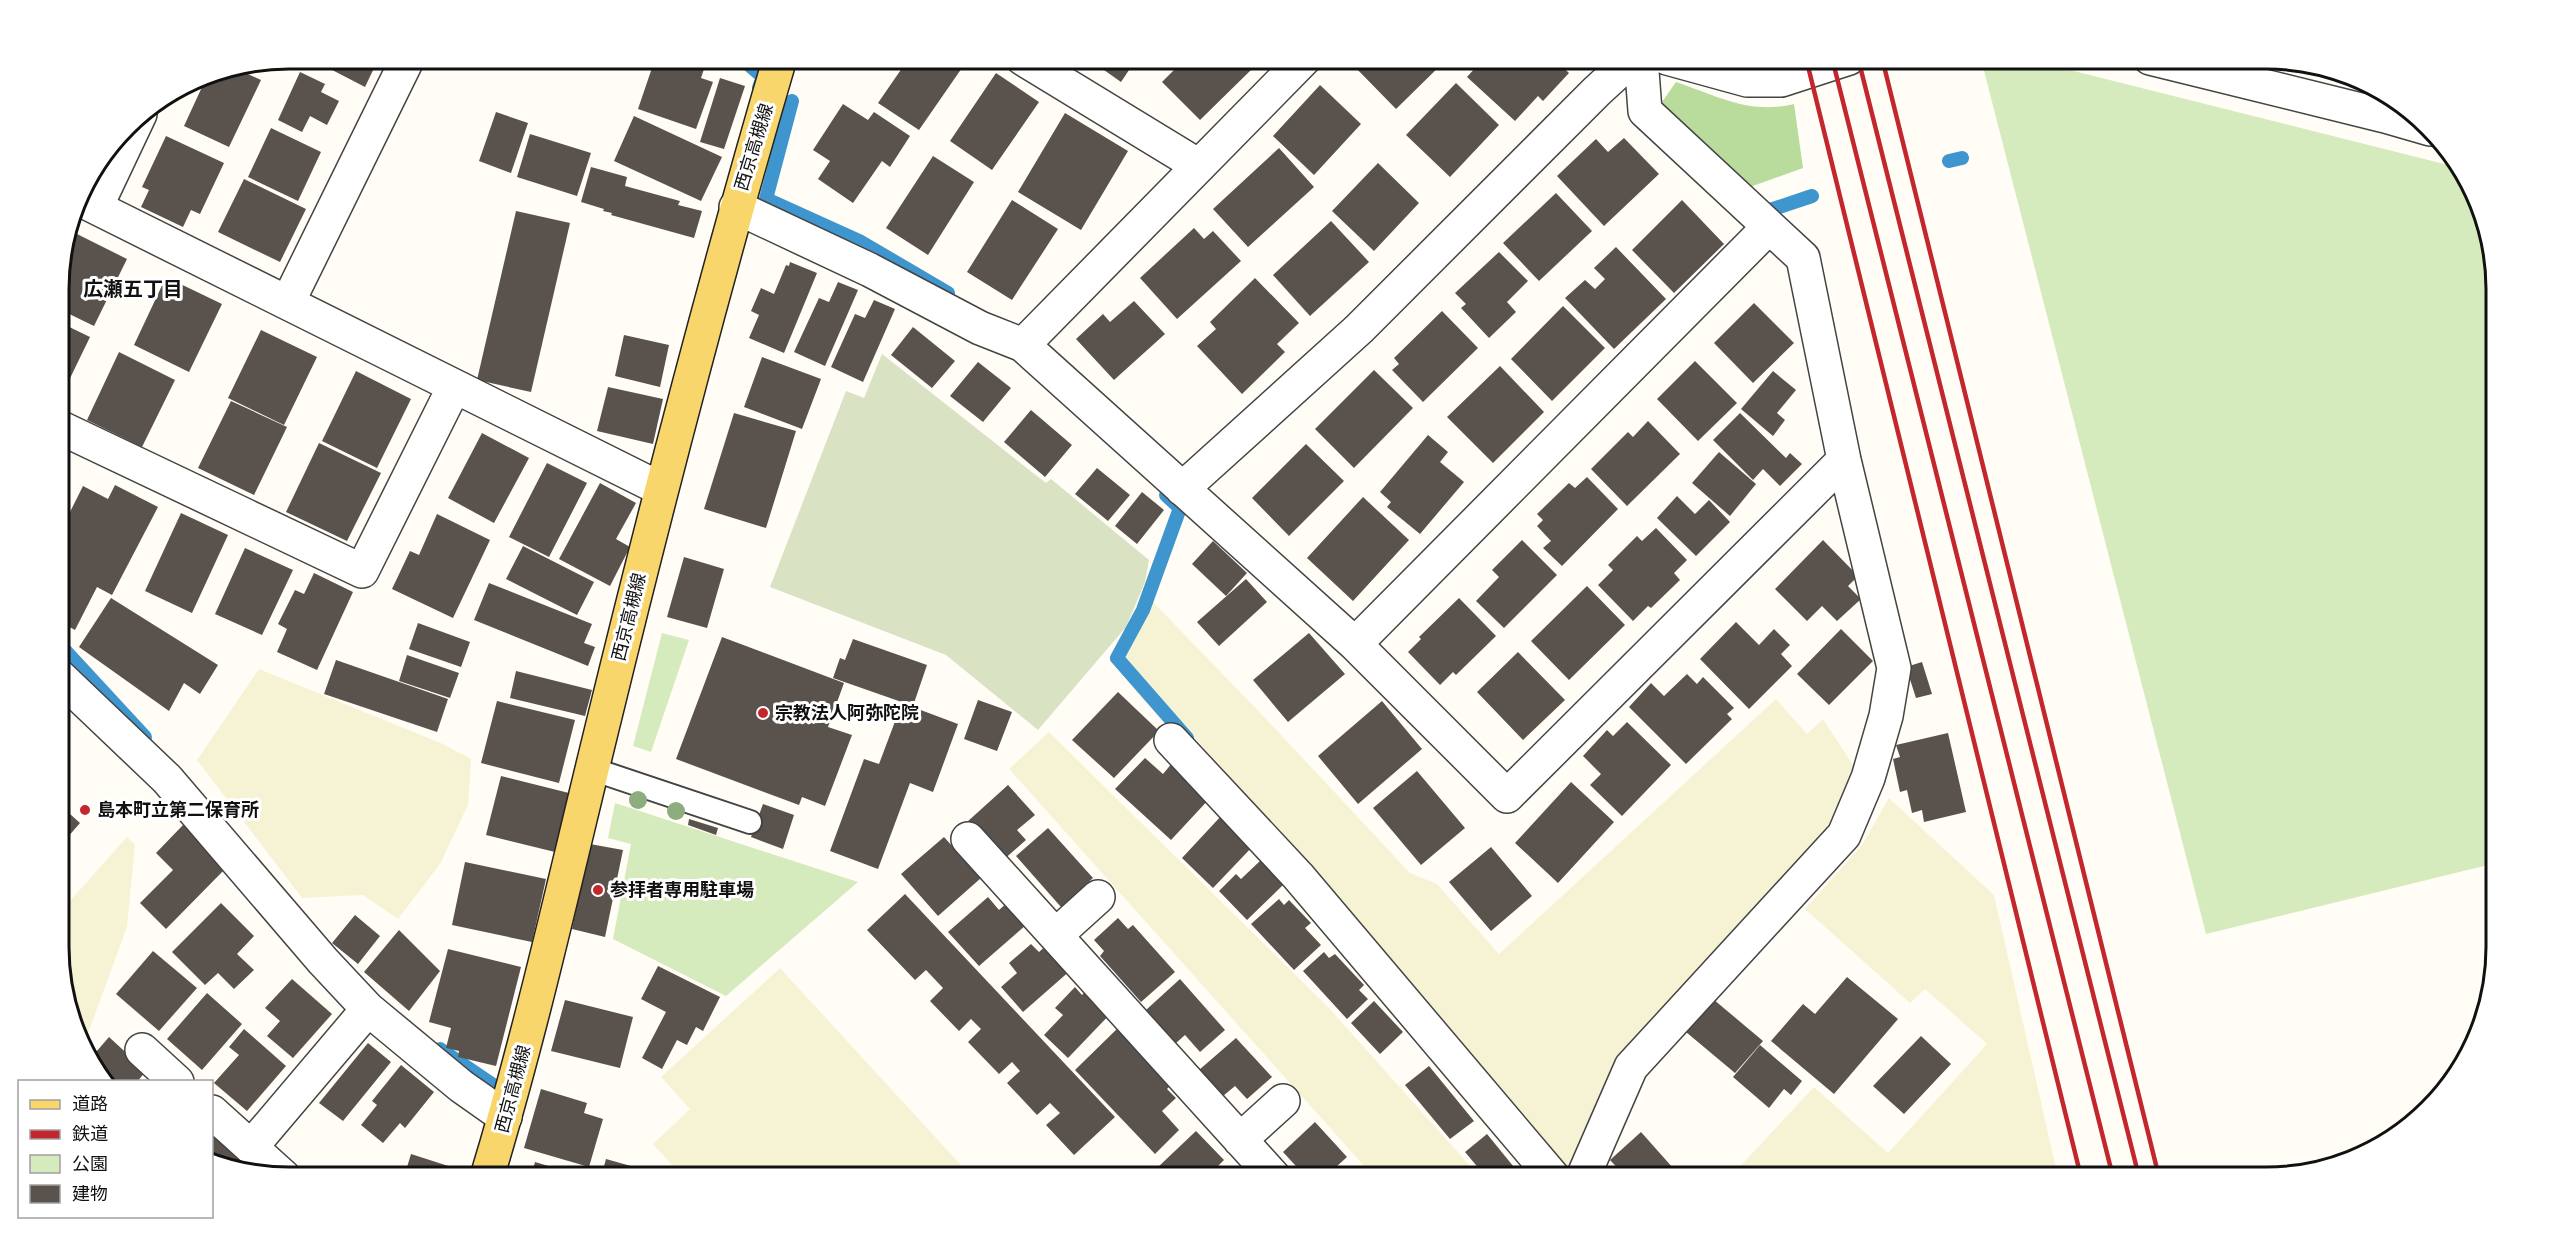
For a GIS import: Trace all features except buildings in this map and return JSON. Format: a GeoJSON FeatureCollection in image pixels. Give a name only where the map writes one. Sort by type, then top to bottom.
{"type":"FeatureCollection","features":[{"type":"Feature","properties":{"kind":"main road","name":"西京高槻線"},"geometry":{"type":"LineString","coordinates":[[490,1167],[522,1059],[661,489],[770,69]]}},
{"type":"Feature","properties":{"kind":"street"},"geometry":{"type":"LineString","coordinates":[[288,302],[403,69]]}},
{"type":"Feature","properties":{"kind":"street"},"geometry":{"type":"LineString","coordinates":[[1040,69],[1199,166]]}},
{"type":"Feature","properties":{"kind":"street"},"geometry":{"type":"LineString","coordinates":[[1023,345],[1294,69]]}},
{"type":"Feature","properties":{"kind":"street"},"geometry":{"type":"LineString","coordinates":[[1182,489],[1359,329],[1621,69]]}},
{"type":"Feature","properties":{"kind":"street"},"geometry":{"type":"LineString","coordinates":[[1593,1167],[1631,1067],[1845,835],[1868,778],[1886,716],[1894,668],[1844,460],[1803,258],[1645,111],[1642,69]]}},
{"type":"Feature","properties":{"kind":"street"},"geometry":{"type":"LineString","coordinates":[[1707,69],[1747,80],[1781,80],[1815,69]]}},
{"type":"Feature","properties":{"kind":"street"},"geometry":{"type":"LineString","coordinates":[[2203,69],[2388,107]]}},
{"type":"Feature","properties":{"kind":"street"},"geometry":{"type":"LineString","coordinates":[[121,146],[88,203],[661,489]]}},
{"type":"Feature","properties":{"kind":"street"},"geometry":{"type":"LineString","coordinates":[[736,207],[870,270],[980,328],[1023,345],[1355,644],[1507,796],[1844,460]]}},
{"type":"Feature","properties":{"kind":"street"},"geometry":{"type":"LineString","coordinates":[[1355,644],[1769,227]]}},
{"type":"Feature","properties":{"kind":"street"},"geometry":{"type":"LineString","coordinates":[[69,433],[362,571],[454,387]]}},
{"type":"Feature","properties":{"kind":"street"},"geometry":{"type":"LineString","coordinates":[[69,686],[167,779],[323,961],[368,1009],[461,1086],[505,1117]]}},
{"type":"Feature","properties":{"kind":"street"},"geometry":{"type":"LineString","coordinates":[[1171,740],[1298,876],[1545,1167]]}},
{"type":"Feature","properties":{"kind":"street"},"geometry":{"type":"LineString","coordinates":[[968,839],[1265,1167]]}},
{"type":"Feature","properties":{"kind":"street"},"geometry":{"type":"LineString","coordinates":[[1056,935],[1098,897]]}},
{"type":"Feature","properties":{"kind":"street"},"geometry":{"type":"LineString","coordinates":[[251,1147],[368,1009]]}},
{"type":"Feature","properties":{"kind":"street"},"geometry":{"type":"LineString","coordinates":[[142,1050],[175,1080]]}},
{"type":"Feature","properties":{"kind":"street"},"geometry":{"type":"LineString","coordinates":[[1240,1140],[1283,1101]]}},
{"type":"Feature","properties":{"kind":"street"},"geometry":{"type":"LineString","coordinates":[[213,1113],[273,1167]]}},
{"type":"Feature","properties":{"kind":"lane"},"geometry":{"type":"LineString","coordinates":[[592,769],[750,822]]}},
{"type":"Feature","properties":{"kind":"shaded area"},"geometry":{"type":"Polygon","coordinates":[[[1153,602],[1410,873],[1437,884],[1499,954],[1776,699],[1807,734],[1823,719],[1862,779],[1840,831],[1620,1059],[1573,1167],[1561,1167],[1315,872],[1124,658],[1153,602]]]}},
{"type":"Feature","properties":{"kind":"shaded area"},"geometry":{"type":"Polygon","coordinates":[[[259,669],[443,744],[471,759],[468,805],[440,864],[398,919],[363,895],[302,898],[197,760],[259,669]]]}},
{"type":"Feature","properties":{"kind":"shaded area"},"geometry":{"type":"Polygon","coordinates":[[[1049,732],[1329,1008],[1471,1167],[1365,1167],[1009,769],[1049,732]]]}},
{"type":"Feature","properties":{"kind":"shaded area"},"geometry":{"type":"Polygon","coordinates":[[[1889,798],[1994,895],[2056,1167],[1739,1167],[1814,1087],[1888,1153],[1987,1044],[1925,989],[1910,1003],[1805,909],[1862,845],[1889,798]]]}},
{"type":"Feature","properties":{"kind":"shaded area"},"geometry":{"type":"Polygon","coordinates":[[[127,837],[135,845],[127,927],[88,1035],[76,1004],[69,962],[69,902],[127,837]]]}},
{"type":"Feature","properties":{"kind":"shaded area"},"geometry":{"type":"Polygon","coordinates":[[[780,968],[963,1167],[674,1167],[653,1144],[690,1109],[661,1077],[780,968]]]}},
{"type":"Feature","properties":{"kind":"green space"},"geometry":{"type":"Polygon","coordinates":[[[1984,69],[2066,69],[2448,165],[2463,191],[2479,232],[2486,274],[2486,865],[2206,934],[1984,69]]]}},
{"type":"Feature","properties":{"kind":"green space"},"geometry":{"type":"Polygon","coordinates":[[[1676,82],[1749,106],[1778,107],[1794,104],[1803,168],[1747,188],[1669,115],[1662,102],[1676,82]]]}},
{"type":"Feature","properties":{"kind":"green space"},"geometry":{"type":"Polygon","coordinates":[[[882,354],[1046,483],[1051,479],[1149,560],[1145,582],[1126,627],[1038,730],[946,655],[770,587],[846,391],[864,398],[882,354]]]}},
{"type":"Feature","properties":{"kind":"green space"},"geometry":{"type":"Polygon","coordinates":[[[662,633],[689,640],[651,752],[633,746],[662,633]]]}},
{"type":"Feature","properties":{"kind":"green space"},"geometry":{"type":"Polygon","coordinates":[[[615,803],[858,882],[726,996],[613,939],[631,844],[608,838],[615,803]]]}},
{"type":"Feature","properties":{"kind":"waterway"},"geometry":{"type":"LineString","coordinates":[[754,69],[763,77],[759,88]]}},
{"type":"Feature","properties":{"kind":"waterway"},"geometry":{"type":"LineString","coordinates":[[792,101],[766,199],[861,242],[948,293]]}},
{"type":"Feature","properties":{"kind":"waterway"},"geometry":{"type":"LineString","coordinates":[[1949,161],[1962,158]]}},
{"type":"Feature","properties":{"kind":"waterway"},"geometry":{"type":"LineString","coordinates":[[1770,210],[1812,196]]}},
{"type":"Feature","properties":{"kind":"waterway"},"geometry":{"type":"LineString","coordinates":[[1166,495],[1180,508],[1143,610],[1117,658],[1187,738]]}},
{"type":"Feature","properties":{"kind":"waterway"},"geometry":{"type":"LineString","coordinates":[[69,655],[145,737]]}},
{"type":"Feature","properties":{"kind":"waterway"},"geometry":{"type":"LineString","coordinates":[[440,1049],[505,1093]]}},
{"type":"Feature","properties":{"kind":"railway"},"geometry":{"type":"LineString","coordinates":[[1809,69],[2079,1167]]}},
{"type":"Feature","properties":{"kind":"railway"},"geometry":{"type":"LineString","coordinates":[[1835,69],[2110,1167]]}},
{"type":"Feature","properties":{"kind":"railway"},"geometry":{"type":"LineString","coordinates":[[1861,69],[2136,1167]]}},
{"type":"Feature","properties":{"kind":"railway"},"geometry":{"type":"LineString","coordinates":[[1885,69],[2157,1167]]}},
{"type":"Feature","properties":{"kind":"place","name":"宗教法人阿弥陀院"},"geometry":{"type":"Point","coordinates":[763,713]}},
{"type":"Feature","properties":{"kind":"place","name":"島本町立第二保育所"},"geometry":{"type":"Point","coordinates":[85,810]}},
{"type":"Feature","properties":{"kind":"place","name":"参拝者専用駐車場"},"geometry":{"type":"Point","coordinates":[598,890]}},
{"type":"Feature","properties":{"kind":"district","name":"広瀬五丁目"},"geometry":{"type":"Point","coordinates":[133,289]}}]}
